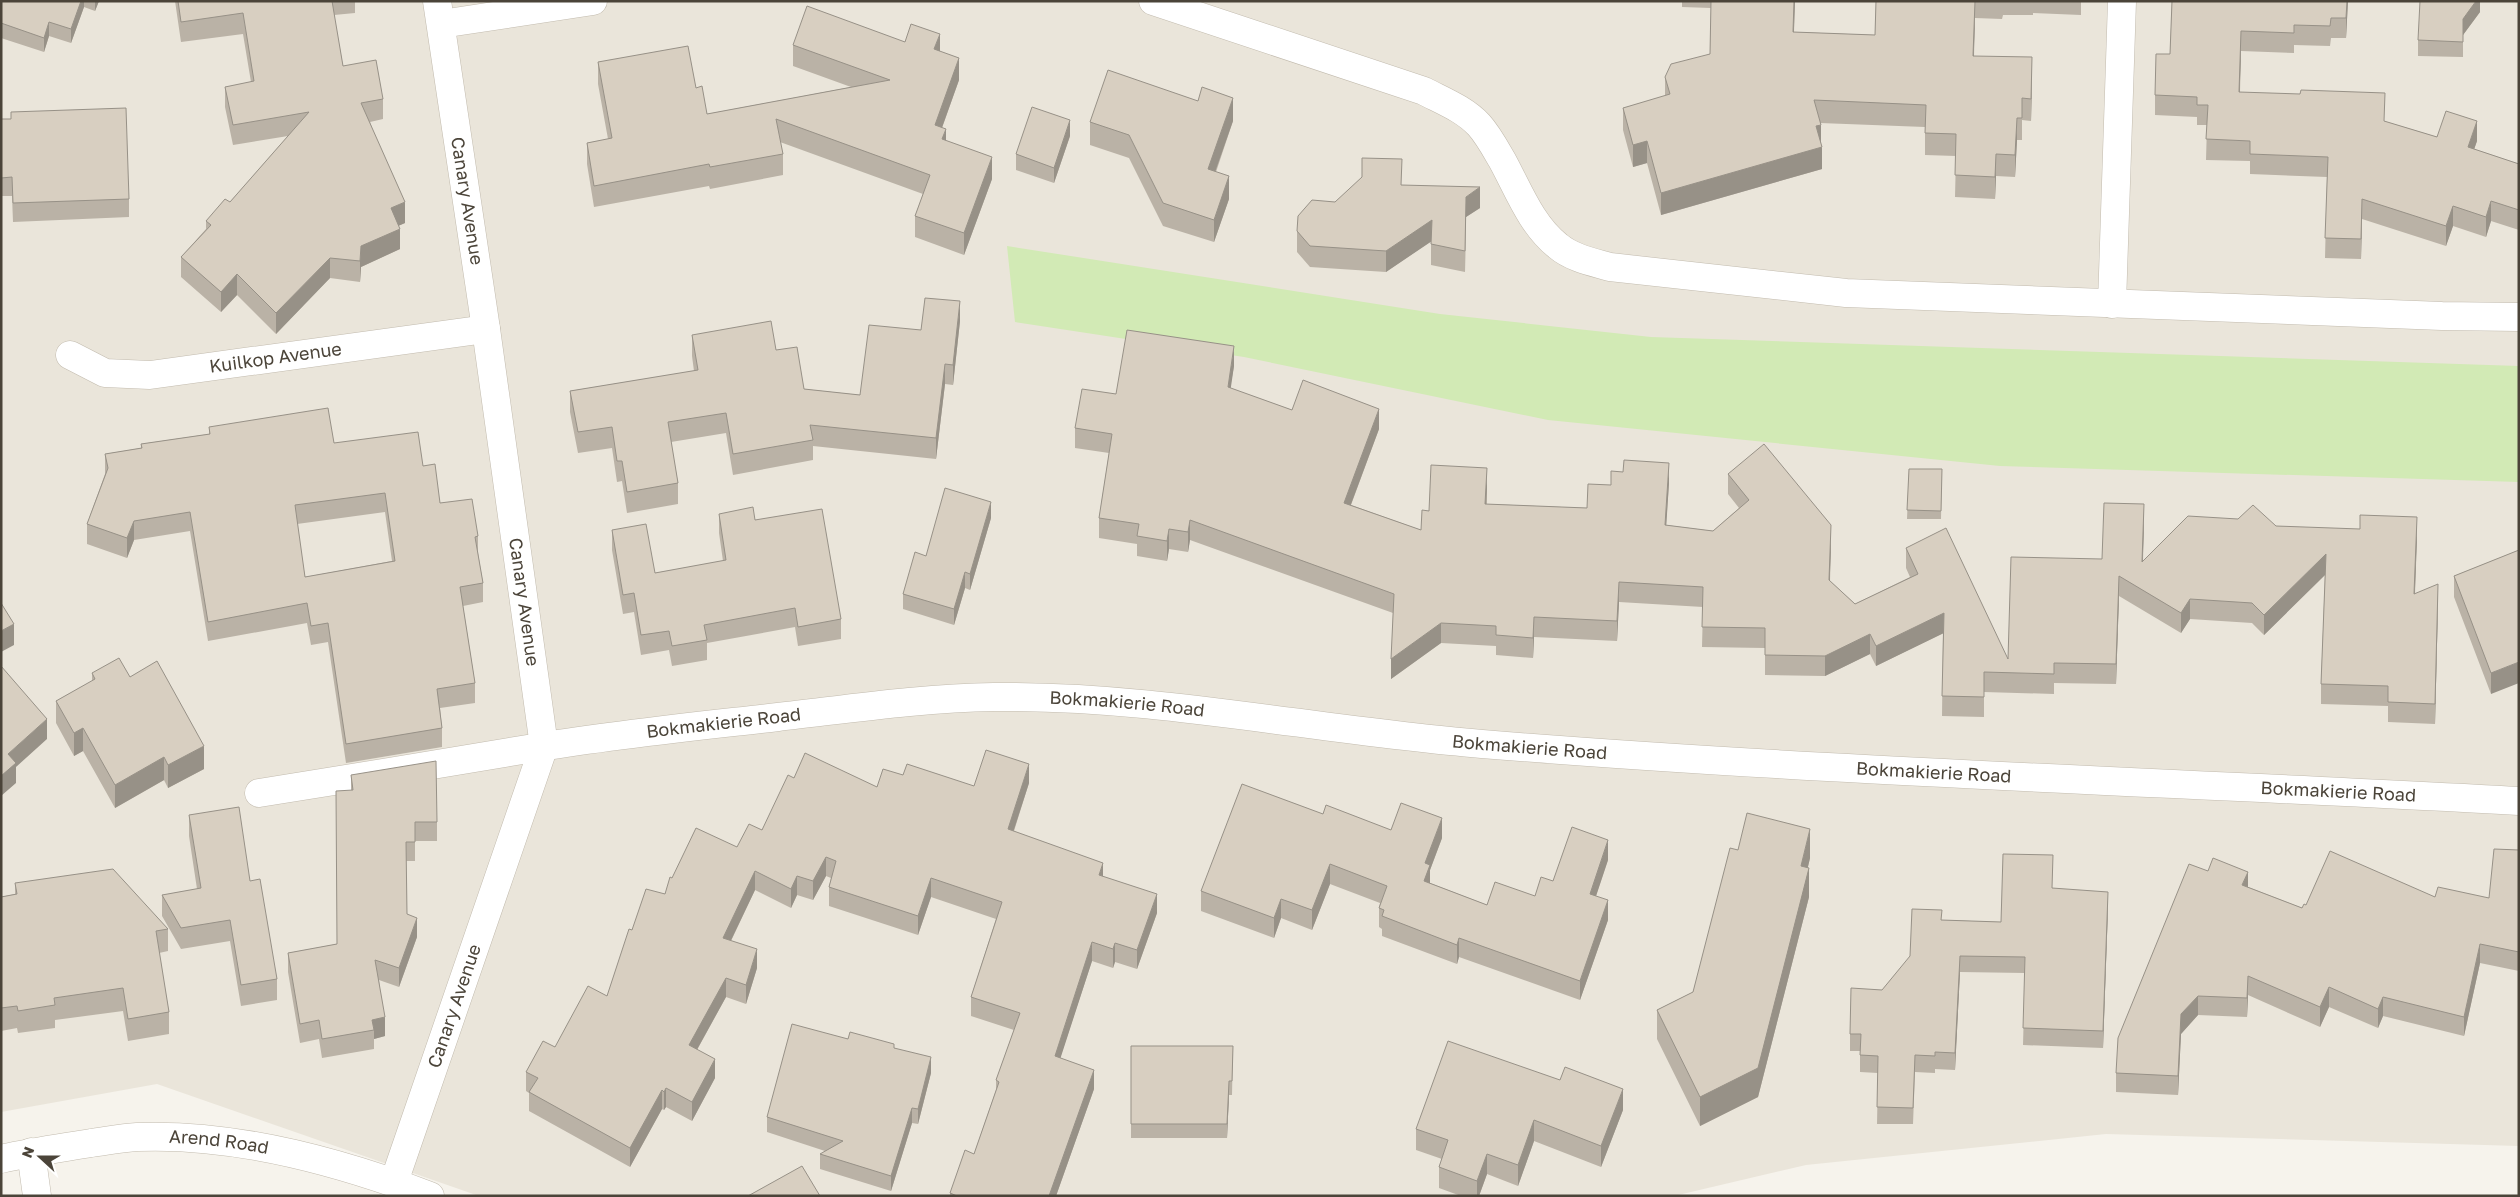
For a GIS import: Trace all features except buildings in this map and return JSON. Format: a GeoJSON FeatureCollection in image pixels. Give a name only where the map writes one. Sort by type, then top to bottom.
{"type":"FeatureCollection","features":[{"type":"Feature","properties":{"kind":"street"},"geometry":{"type":"LineString","coordinates":[[439,13],[593,1]]}},
{"type":"Feature","properties":{"kind":"street"},"geometry":{"type":"LineString","coordinates":[[1153,1],[1424,91],[1464,111],[1480,126],[1528,210],[1543,231],[1558,247],[1583,259],[1610,267],[1846,293],[2433,316],[2519,316]]}},
{"type":"Feature","properties":{"kind":"street"},"geometry":{"type":"LineString","coordinates":[[2112,304],[2122,1]]}},
{"type":"Feature","properties":{"kind":"street","name":"Canary Avenue"},"geometry":{"type":"LineString","coordinates":[[394,1182],[544,746],[486,329],[439,13]]}},
{"type":"Feature","properties":{"kind":"street","name":"Kuilkop Avenue"},"geometry":{"type":"LineString","coordinates":[[70,355],[105,373],[150,376],[486,329]]}},
{"type":"Feature","properties":{"kind":"street","name":"Bokmakierie Road"},"geometry":{"type":"LineString","coordinates":[[258,793],[544,746],[890,704],[992,697],[1104,700],[1199,709],[1310,726],[1487,744],[1943,773],[2519,801]]}},
{"type":"Feature","properties":{"kind":"street","name":"Arend Road"},"geometry":{"type":"LineString","coordinates":[[1,1159],[31,1152],[136,1137],[209,1139],[277,1150],[394,1182],[430,1196]]}},
{"type":"Feature","properties":{"kind":"street"},"geometry":{"type":"LineString","coordinates":[[31,1152],[37,1196]]}},
{"type":"Feature","properties":{"kind":"shaded area"},"geometry":{"type":"Polygon","coordinates":[[[1,1],[2519,1],[2519,1146],[2106,1134],[1806,1165],[1674,1196],[479,1196],[157,1084],[1,1112],[1,1]]]}},
{"type":"Feature","properties":{"kind":"green space"},"geometry":{"type":"Polygon","coordinates":[[[1007,246],[1440,314],[1651,337],[2519,366],[2519,482],[2000,466],[1548,420],[1244,357],[1015,322],[1007,246]]]}}]}
